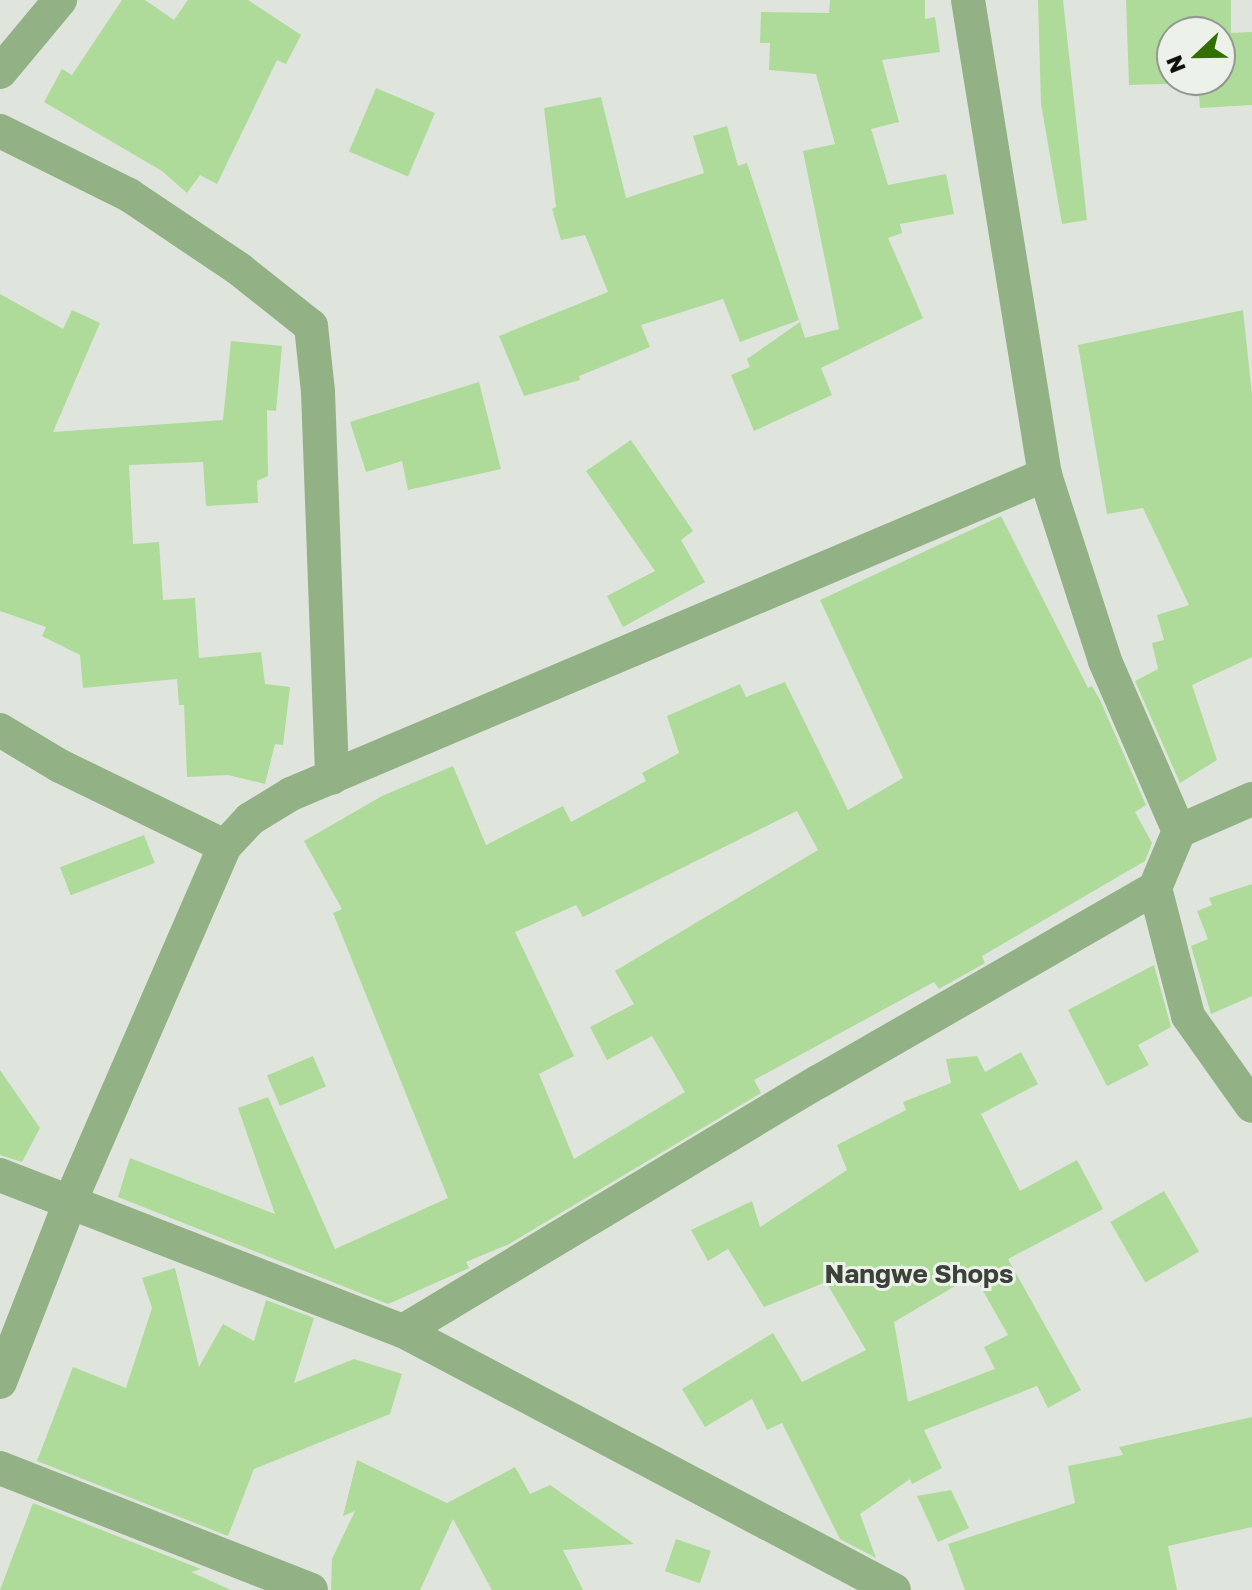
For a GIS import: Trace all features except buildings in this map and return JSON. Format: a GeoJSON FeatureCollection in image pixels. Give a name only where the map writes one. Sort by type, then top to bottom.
{"type":"FeatureCollection","features":[{"type":"Feature","properties":{"kind":"street"},"geometry":{"type":"LineString","coordinates":[[0,72],[60,0]]}},
{"type":"Feature","properties":{"kind":"street"},"geometry":{"type":"LineString","coordinates":[[968,0],[1045,475],[1105,661],[1179,831]]}},
{"type":"Feature","properties":{"kind":"street"},"geometry":{"type":"LineString","coordinates":[[0,131],[129,195],[239,269],[311,326],[318,392],[332,778]]}},
{"type":"Feature","properties":{"kind":"street"},"geometry":{"type":"LineString","coordinates":[[0,1382],[70,1202],[225,846],[250,819],[291,794],[1045,475]]}},
{"type":"Feature","properties":{"kind":"street"},"geometry":{"type":"LineString","coordinates":[[0,730],[60,766],[225,846]]}},
{"type":"Feature","properties":{"kind":"street"},"geometry":{"type":"LineString","coordinates":[[403,1331],[818,1082],[1155,888],[1179,831],[1252,799]]}},
{"type":"Feature","properties":{"kind":"street"},"geometry":{"type":"LineString","coordinates":[[1155,888],[1188,1016],[1252,1106]]}},
{"type":"Feature","properties":{"kind":"street"},"geometry":{"type":"LineString","coordinates":[[0,1175],[403,1331],[894,1590]]}},
{"type":"Feature","properties":{"kind":"street"},"geometry":{"type":"LineString","coordinates":[[0,1468],[311,1590]]}},
{"type":"Feature","properties":{"kind":"district","name":"Nangwe Shops"},"geometry":{"type":"Point","coordinates":[919,1274]}}]}
